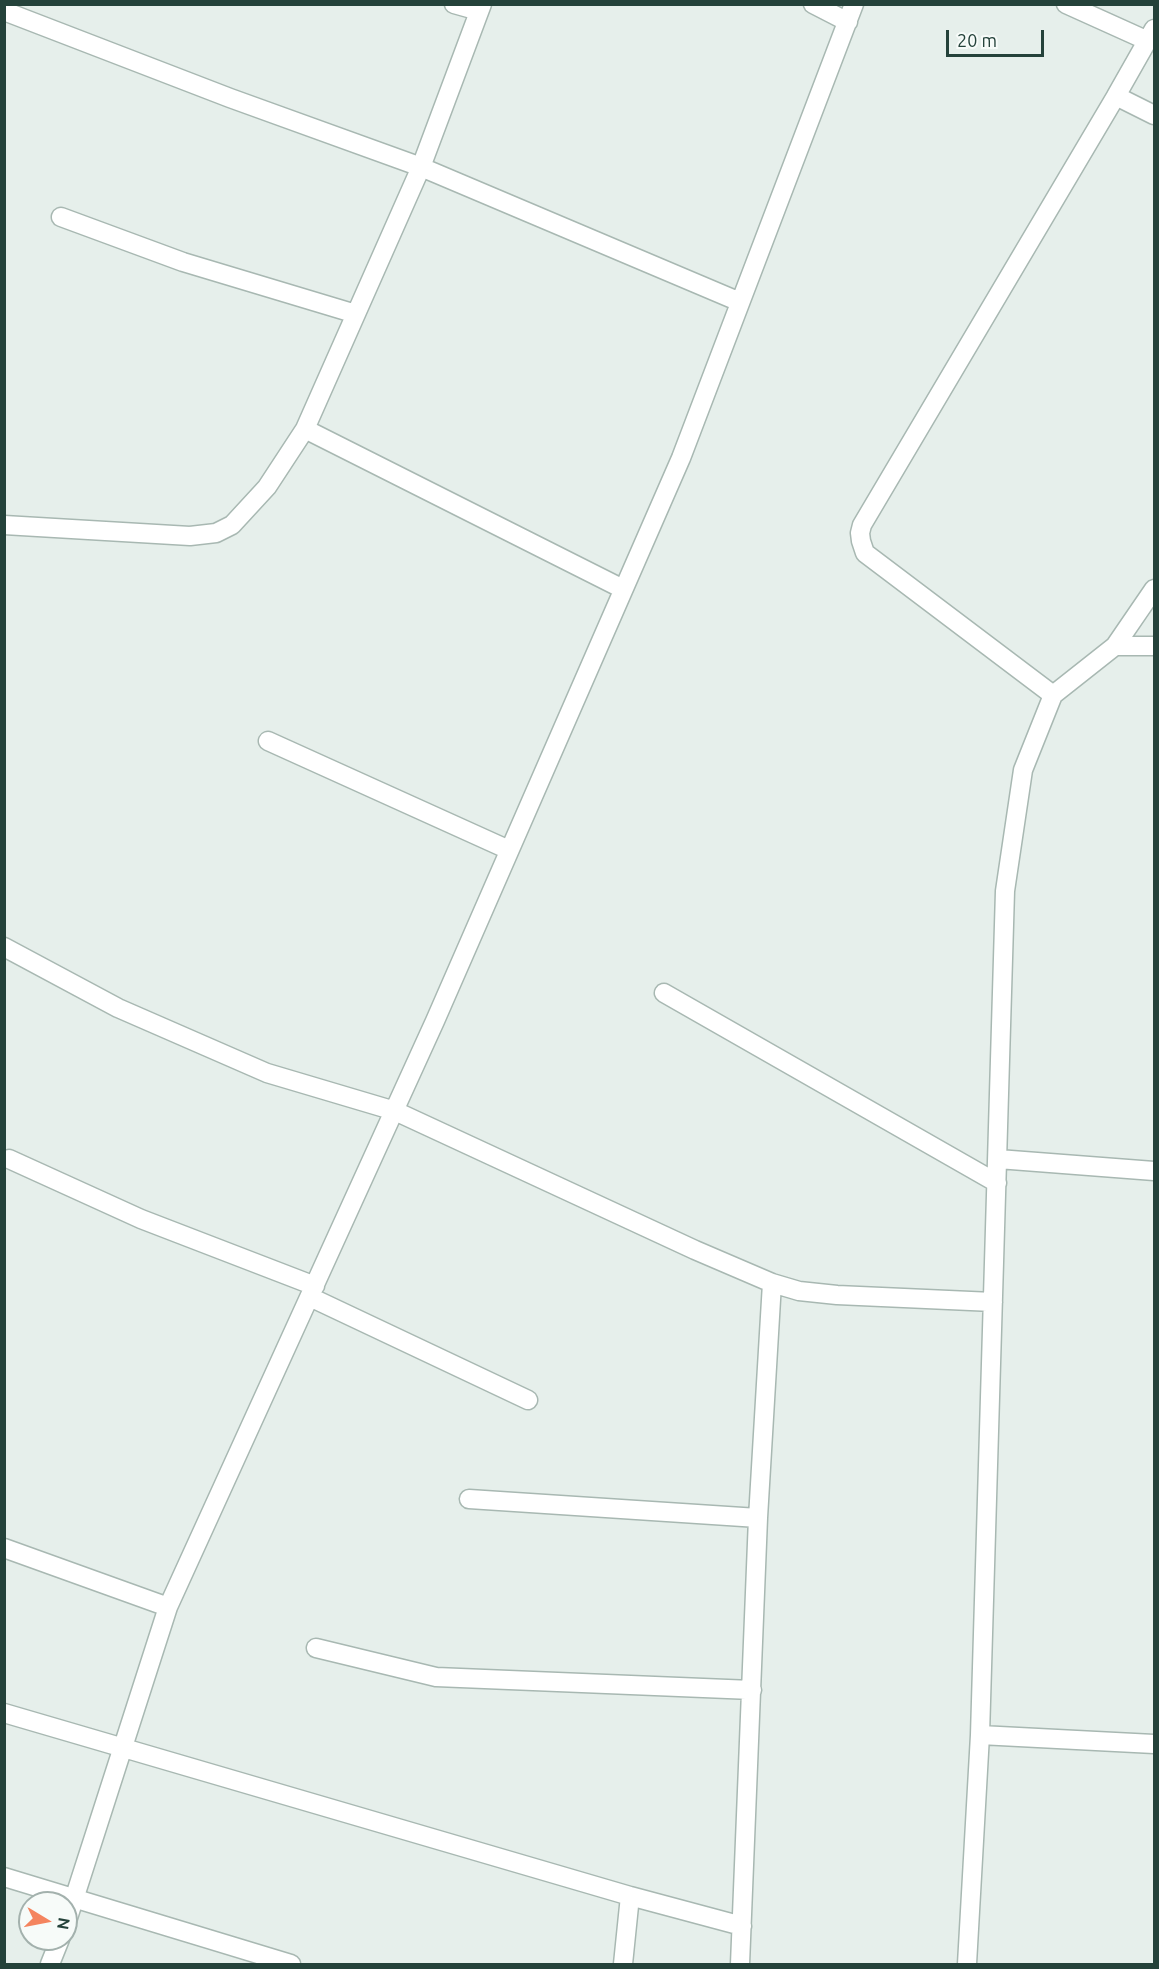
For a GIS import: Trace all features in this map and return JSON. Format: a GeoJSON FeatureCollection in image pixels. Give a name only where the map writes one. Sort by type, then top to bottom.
{"type":"FeatureCollection","features":[{"type":"Feature","properties":{"kind":"street"},"geometry":{"type":"LineString","coordinates":[[4,525],[190,537],[216,533],[232,525],[267,487],[305,429],[421,166],[480,8],[454,4]]}},
{"type":"Feature","properties":{"kind":"street"},"geometry":{"type":"LineString","coordinates":[[813,4],[848,22]]}},
{"type":"Feature","properties":{"kind":"street"},"geometry":{"type":"LineString","coordinates":[[78,1892],[168,1607],[395,1111],[681,458],[854,4]]}},
{"type":"Feature","properties":{"kind":"street"},"geometry":{"type":"LineString","coordinates":[[1053,695],[865,553],[861,533],[862,525],[1151,35],[1066,4]]}},
{"type":"Feature","properties":{"kind":"street"},"geometry":{"type":"LineString","coordinates":[[4,11],[230,98],[421,166],[740,302]]}},
{"type":"Feature","properties":{"kind":"street"},"geometry":{"type":"LineString","coordinates":[[1116,96],[1155,115]]}},
{"type":"Feature","properties":{"kind":"street"},"geometry":{"type":"LineString","coordinates":[[61,218],[183,262],[356,314]]}},
{"type":"Feature","properties":{"kind":"street"},"geometry":{"type":"LineString","coordinates":[[305,429],[623,589]]}},
{"type":"Feature","properties":{"kind":"street"},"geometry":{"type":"LineString","coordinates":[[967,1965],[980,1736],[1005,891],[1023,770],[1053,695],[1115,646],[1155,590]]}},
{"type":"Feature","properties":{"kind":"street"},"geometry":{"type":"LineString","coordinates":[[1115,646],[1155,646]]}},
{"type":"Feature","properties":{"kind":"street"},"geometry":{"type":"LineString","coordinates":[[268,741],[509,850]]}},
{"type":"Feature","properties":{"kind":"street"},"geometry":{"type":"LineString","coordinates":[[6,952],[118,1008],[267,1073],[395,1111],[695,1250],[772,1282],[799,1291],[837,1295],[993,1302]]}},
{"type":"Feature","properties":{"kind":"street"},"geometry":{"type":"LineString","coordinates":[[664,993],[997,1184]]}},
{"type":"Feature","properties":{"kind":"street"},"geometry":{"type":"LineString","coordinates":[[9,1159],[141,1219],[312,1292],[528,1400]]}},
{"type":"Feature","properties":{"kind":"street"},"geometry":{"type":"LineString","coordinates":[[998,1159],[1155,1171]]}},
{"type":"Feature","properties":{"kind":"street"},"geometry":{"type":"LineString","coordinates":[[740,1965],[758,1518],[772,1282]]}},
{"type":"Feature","properties":{"kind":"street"},"geometry":{"type":"LineString","coordinates":[[469,1499],[758,1518]]}},
{"type":"Feature","properties":{"kind":"street"},"geometry":{"type":"LineString","coordinates":[[4,1548],[168,1607]]}},
{"type":"Feature","properties":{"kind":"street"},"geometry":{"type":"LineString","coordinates":[[316,1648],[436,1677],[752,1690]]}},
{"type":"Feature","properties":{"kind":"street"},"geometry":{"type":"LineString","coordinates":[[4,1713],[630,1896],[742,1926]]}},
{"type":"Feature","properties":{"kind":"street"},"geometry":{"type":"LineString","coordinates":[[980,1736],[1155,1744]]}},
{"type":"Feature","properties":{"kind":"street"},"geometry":{"type":"LineString","coordinates":[[4,1877],[52,1891]]}},
{"type":"Feature","properties":{"kind":"street"},"geometry":{"type":"LineString","coordinates":[[623,1965],[630,1896]]}},
{"type":"Feature","properties":{"kind":"street"},"geometry":{"type":"LineString","coordinates":[[78,1899],[291,1965]]}}]}
